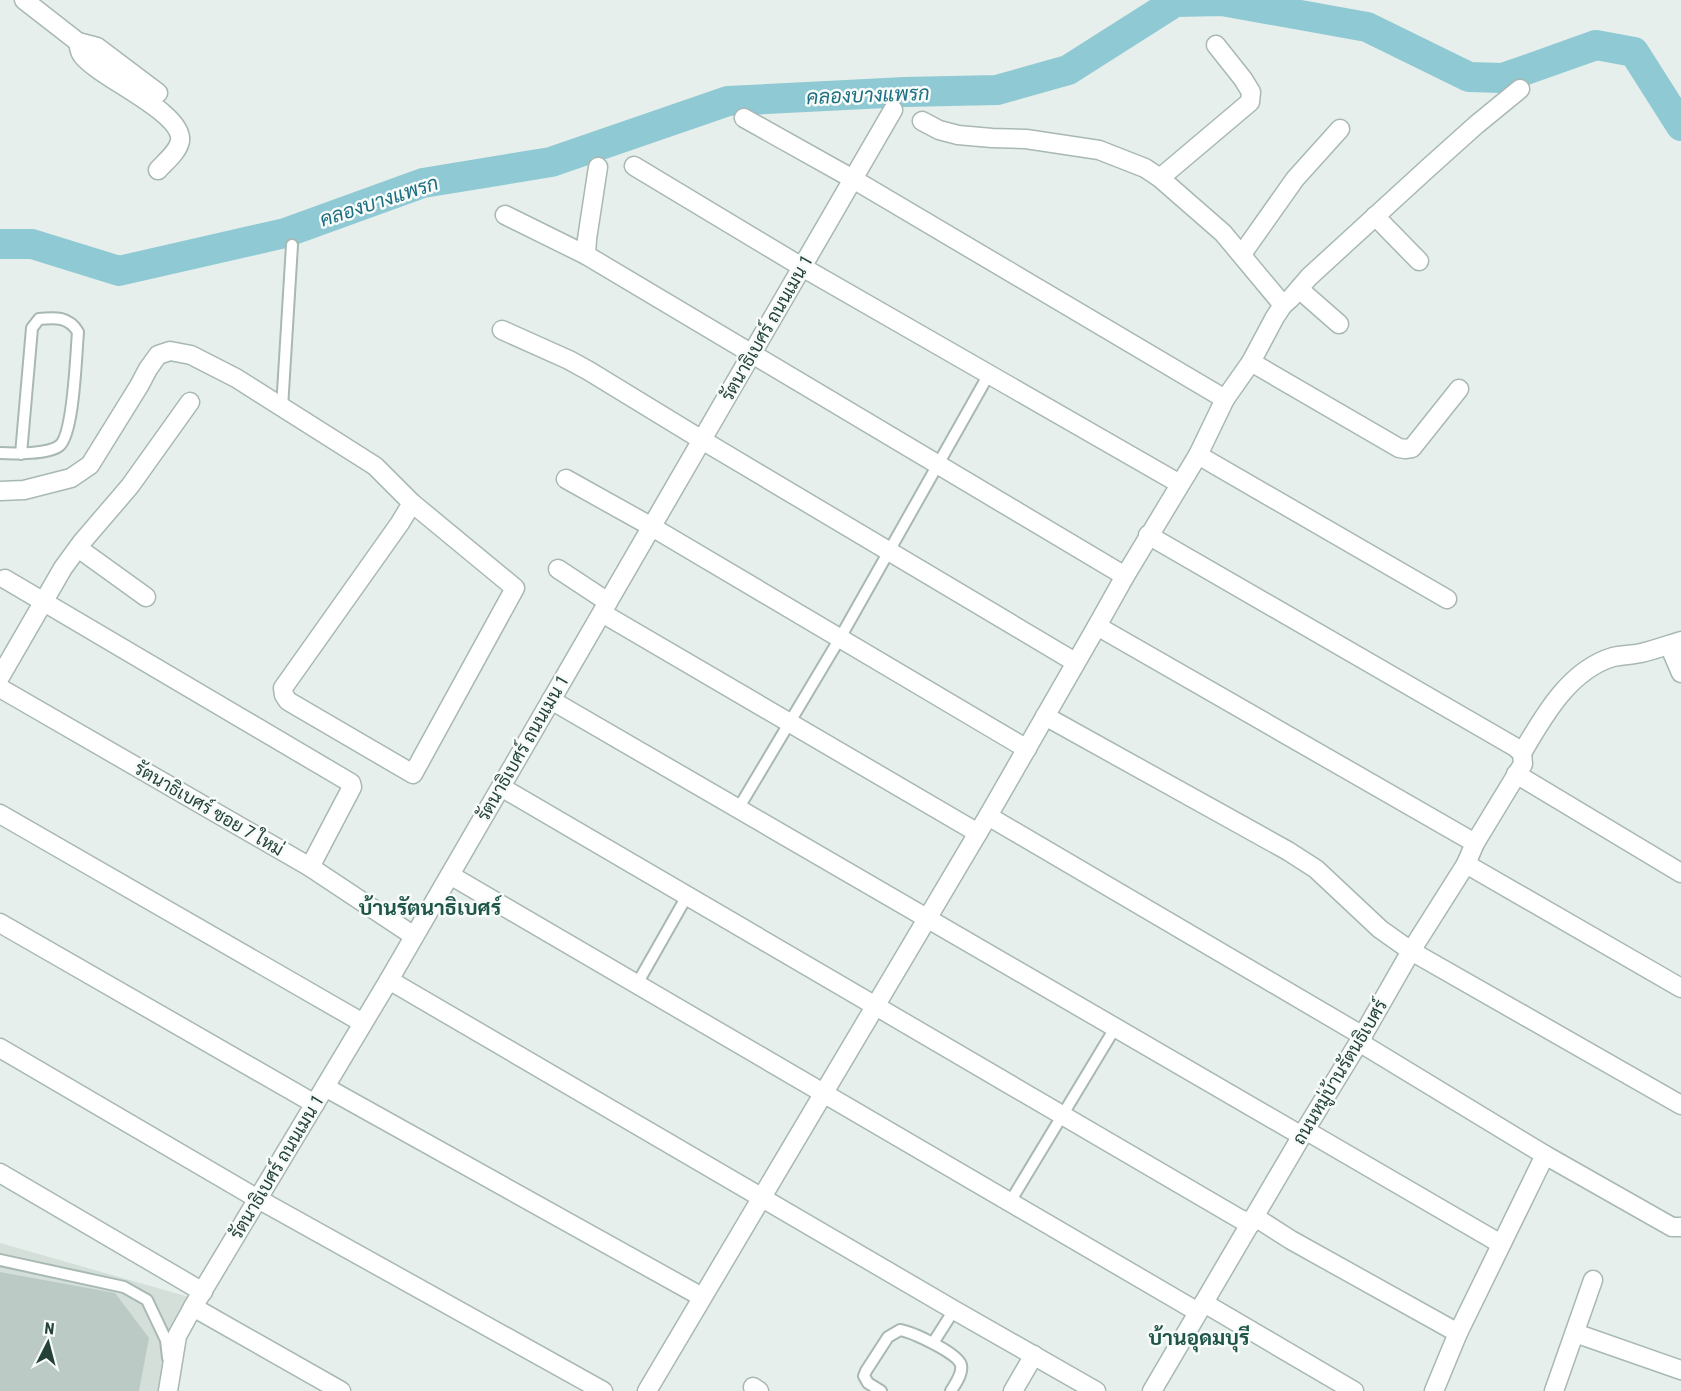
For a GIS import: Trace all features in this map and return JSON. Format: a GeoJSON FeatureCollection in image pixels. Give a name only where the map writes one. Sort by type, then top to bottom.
{"type":"FeatureCollection","features":[{"type":"Feature","properties":{"kind":"street"},"geometry":{"type":"LineString","coordinates":[[24,0],[78,42],[97,47],[158,93]]}},
{"type":"Feature","properties":{"kind":"street"},"geometry":{"type":"LineString","coordinates":[[78,42],[83,56],[162,112],[180,131],[180,142],[177,149],[158,171]]}},
{"type":"Feature","properties":{"kind":"street"},"geometry":{"type":"LineString","coordinates":[[1160,178],[1250,102],[1251,92],[1247,85],[1216,45]]}},
{"type":"Feature","properties":{"kind":"street"},"geometry":{"type":"LineString","coordinates":[[647,1391],[988,816],[1148,535],[1180,484],[1226,399],[1251,362],[1283,305],[1375,216],[1476,125],[1520,89]]}},
{"type":"Feature","properties":{"kind":"street","name":"รัตนาธิเบศร์ ถนนเมน 1"},"geometry":{"type":"LineString","coordinates":[[166,1391],[177,1336],[389,980],[893,110]]}},
{"type":"Feature","properties":{"kind":"street"},"geometry":{"type":"LineString","coordinates":[[744,118],[853,179],[1226,399]]}},
{"type":"Feature","properties":{"kind":"street"},"geometry":{"type":"LineString","coordinates":[[922,121],[939,130],[958,135],[1026,139],[1099,150],[1145,168],[1160,178],[1223,233],[1283,305]]}},
{"type":"Feature","properties":{"kind":"street"},"geometry":{"type":"LineString","coordinates":[[1242,254],[1295,179],[1340,129]]}},
{"type":"Feature","properties":{"kind":"street"},"geometry":{"type":"LineString","coordinates":[[634,166],[802,267],[1180,484]]}},
{"type":"Feature","properties":{"kind":"street"},"geometry":{"type":"LineString","coordinates":[[586,255],[598,167]]}},
{"type":"Feature","properties":{"kind":"street"},"geometry":{"type":"LineString","coordinates":[[505,215],[586,255],[1125,576]]}},
{"type":"Feature","properties":{"kind":"street"},"geometry":{"type":"LineString","coordinates":[[1375,216],[1419,261]]}},
{"type":"Feature","properties":{"kind":"street"},"geometry":{"type":"LineString","coordinates":[[1299,289],[1339,324]]}},
{"type":"Feature","properties":{"kind":"street"},"geometry":{"type":"LineString","coordinates":[[502,330],[589,371],[1076,662]]}},
{"type":"Feature","properties":{"kind":"street"},"geometry":{"type":"LineString","coordinates":[[0,491],[24,490],[71,478],[90,465],[140,386],[147,369],[158,355],[170,351],[191,356],[236,378],[375,466],[412,503],[515,588],[413,774],[288,701],[283,688],[412,503]]}},
{"type":"Feature","properties":{"kind":"street"},"geometry":{"type":"LineString","coordinates":[[1251,362],[1399,448],[1405,449],[1412,447],[1421,438],[1459,389]]}},
{"type":"Feature","properties":{"kind":"street"},"geometry":{"type":"LineString","coordinates":[[0,677],[63,568],[130,486],[190,402]]}},
{"type":"Feature","properties":{"kind":"street"},"geometry":{"type":"LineString","coordinates":[[1197,454],[1447,599]]}},
{"type":"Feature","properties":{"kind":"street"},"geometry":{"type":"LineString","coordinates":[[566,479],[652,527],[1026,749]]}},
{"type":"Feature","properties":{"kind":"street"},"geometry":{"type":"LineString","coordinates":[[1148,535],[1522,753]]}},
{"type":"Feature","properties":{"kind":"street"},"geometry":{"type":"LineString","coordinates":[[78,548],[146,597]]}},
{"type":"Feature","properties":{"kind":"street"},"geometry":{"type":"LineString","coordinates":[[558,569],[605,607],[789,722],[978,833]]}},
{"type":"Feature","properties":{"kind":"street"},"geometry":{"type":"LineString","coordinates":[[5,579],[351,783],[352,787],[310,867]]}},
{"type":"Feature","properties":{"kind":"street"},"geometry":{"type":"LineString","coordinates":[[1097,626],[1475,843]]}},
{"type":"Feature","properties":{"kind":"street"},"geometry":{"type":"LineString","coordinates":[[1675,643],[1681,673]]}},
{"type":"Feature","properties":{"kind":"street","name":"ถนนหมู่บ้านรัตนธิเบศร์"},"geometry":{"type":"LineString","coordinates":[[1152,1391],[1411,951],[1466,864],[1475,843],[1523,764],[1522,753],[1549,707],[1579,676],[1596,664],[1613,657],[1675,643]]}},
{"type":"Feature","properties":{"kind":"street","name":"รัตนาธิเบศร์ ซอย 7 ใหม่"},"geometry":{"type":"LineString","coordinates":[[0,688],[310,867],[414,936]]}},
{"type":"Feature","properties":{"kind":"street"},"geometry":{"type":"LineString","coordinates":[[551,700],[1115,1028],[1501,1244]]}},
{"type":"Feature","properties":{"kind":"street"},"geometry":{"type":"LineString","coordinates":[[1045,716],[1288,851],[1316,869],[1380,928],[1411,951],[1681,1105]]}},
{"type":"Feature","properties":{"kind":"street"},"geometry":{"type":"LineString","coordinates":[[1516,774],[1681,873]]}},
{"type":"Feature","properties":{"kind":"street"},"geometry":{"type":"LineString","coordinates":[[501,787],[1240,1219],[1253,1220],[1458,1333]]}},
{"type":"Feature","properties":{"kind":"street"},"geometry":{"type":"LineString","coordinates":[[0,814],[363,1023]]}},
{"type":"Feature","properties":{"kind":"street"},"geometry":{"type":"LineString","coordinates":[[988,816],[1361,1039],[1545,1155],[1671,1227],[1681,1227]]}},
{"type":"Feature","properties":{"kind":"street"},"geometry":{"type":"LineString","coordinates":[[1466,864],[1681,988]]}},
{"type":"Feature","properties":{"kind":"street"},"geometry":{"type":"LineString","coordinates":[[450,875],[1010,1202],[1354,1391]]}},
{"type":"Feature","properties":{"kind":"street"},"geometry":{"type":"LineString","coordinates":[[0,923],[315,1104]]}},
{"type":"Feature","properties":{"kind":"street"},"geometry":{"type":"LineString","coordinates":[[389,980],[1096,1391]]}},
{"type":"Feature","properties":{"kind":"street"},"geometry":{"type":"LineString","coordinates":[[0,1048],[258,1199],[603,1391]]}},
{"type":"Feature","properties":{"kind":"street"},"geometry":{"type":"LineString","coordinates":[[325,1087],[702,1297]]}},
{"type":"Feature","properties":{"kind":"street"},"geometry":{"type":"LineString","coordinates":[[1434,1391],[1458,1333],[1545,1155]]}},
{"type":"Feature","properties":{"kind":"street"},"geometry":{"type":"LineString","coordinates":[[0,1173],[341,1391]]}},
{"type":"Feature","properties":{"kind":"street"},"geometry":{"type":"LineString","coordinates":[[1554,1391],[1593,1280]]}},
{"type":"Feature","properties":{"kind":"street"},"geometry":{"type":"LineString","coordinates":[[1575,1333],[1681,1370]]}},
{"type":"Feature","properties":{"kind":"street"},"geometry":{"type":"LineString","coordinates":[[1013,1391],[1034,1354]]}},
{"type":"Feature","properties":{"kind":"lane"},"geometry":{"type":"LineString","coordinates":[[282,408],[292,245]]}},
{"type":"Feature","properties":{"kind":"lane"},"geometry":{"type":"LineString","coordinates":[[0,453],[21,454],[58,447],[65,440],[70,424],[78,332],[67,320],[39,319],[33,328],[21,454]]}},
{"type":"Feature","properties":{"kind":"lane"},"geometry":{"type":"LineString","coordinates":[[738,809],[840,638],[989,374]]}},
{"type":"Feature","properties":{"kind":"lane"},"geometry":{"type":"LineString","coordinates":[[637,984],[687,896]]}},
{"type":"Feature","properties":{"kind":"lane"},"geometry":{"type":"LineString","coordinates":[[1010,1202],[1064,1116],[1115,1028]]}},
{"type":"Feature","properties":{"kind":"lane"},"geometry":{"type":"LineString","coordinates":[[0,1260],[124,1287],[147,1300],[166,1340],[169,1363],[166,1391]]}},
{"type":"Feature","properties":{"kind":"lane"},"geometry":{"type":"LineString","coordinates":[[933,1343],[954,1310]]}},
{"type":"Feature","properties":{"kind":"lane"},"geometry":{"type":"LineString","coordinates":[[881,1391],[868,1383],[864,1376],[888,1337],[900,1330],[933,1343],[958,1359],[961,1364],[961,1373],[951,1391]]}},
{"type":"Feature","properties":{"kind":"shaded area"},"geometry":{"type":"Polygon","coordinates":[[[0,1243],[203,1301],[183,1340],[174,1391],[0,1391],[0,1243]]]}},
{"type":"Feature","properties":{"kind":"building"},"geometry":{"type":"Polygon","coordinates":[[[0,1272],[115,1293],[149,1338],[139,1391],[0,1391],[0,1272]]]}},
{"type":"Feature","properties":{"kind":"waterway","name":"คลองบางแพรก"},"geometry":{"type":"LineString","coordinates":[[0,244],[32,244],[119,271],[285,233],[423,183],[551,162],[728,101],[997,90],[1068,70],[1175,2],[1222,1],[1367,27],[1469,77],[1503,78],[1596,45],[1634,52],[1681,126]]}},
{"type":"Feature","properties":{"kind":"district","name":"บ้านรัตนาธิเบศร์"},"geometry":{"type":"Point","coordinates":[430,908]}},
{"type":"Feature","properties":{"kind":"district","name":"บ้านอุดมบุรี"},"geometry":{"type":"Point","coordinates":[1199,1338]}}]}
